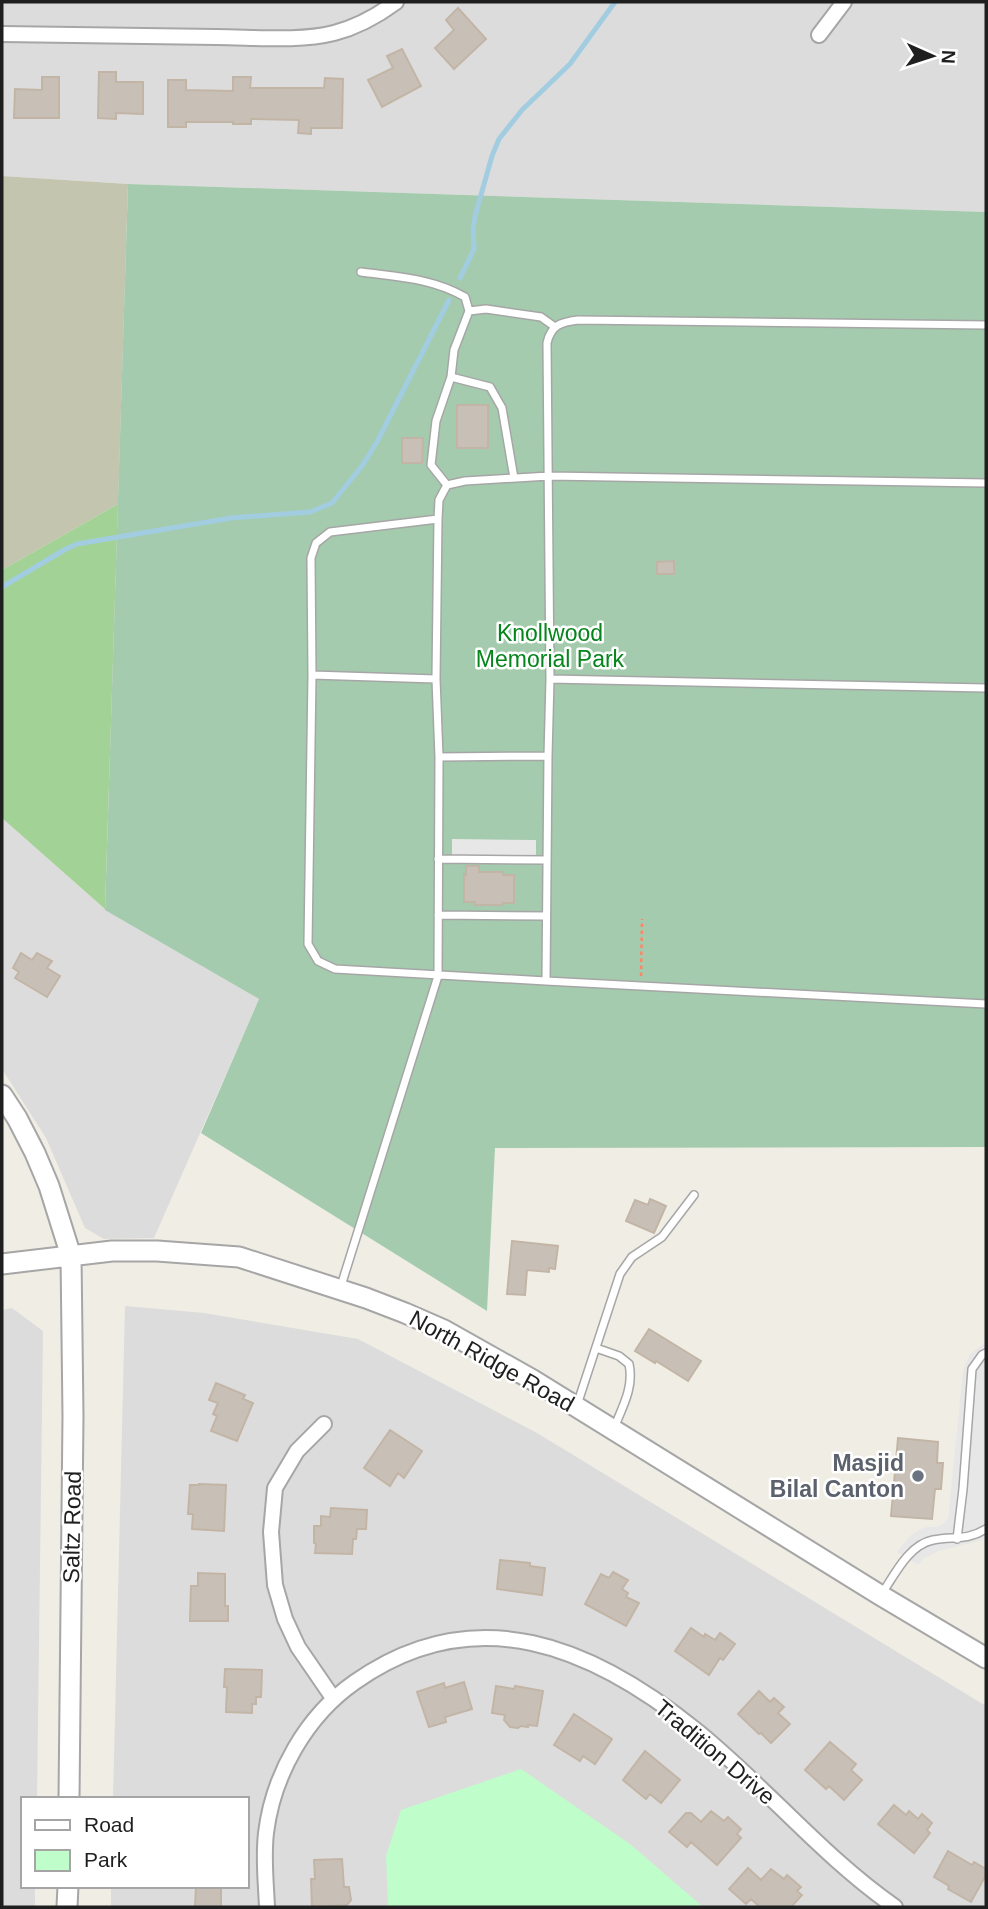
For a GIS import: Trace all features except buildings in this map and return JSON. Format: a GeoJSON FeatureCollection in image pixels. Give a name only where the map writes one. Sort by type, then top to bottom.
{"type":"FeatureCollection","features":[{"type":"Feature","properties":{"kind":"street"},"geometry":{"type":"LineString","coordinates":[[2,34],[314,36],[356,26],[396,2]]}},
{"type":"Feature","properties":{"kind":"street"},"geometry":{"type":"LineString","coordinates":[[819,35],[844,2]]}},
{"type":"Feature","properties":{"kind":"street"},"geometry":{"type":"LineString","coordinates":[[2,1095],[35,1153],[49,1186],[71,1256]]}},
{"type":"Feature","properties":{"kind":"street","name":"North Ridge Road"},"geometry":{"type":"LineString","coordinates":[[2,1264],[113,1251],[239,1257],[405,1313],[444,1330],[533,1380],[986,1658]]}},
{"type":"Feature","properties":{"kind":"street","name":"Saltz Road"},"geometry":{"type":"LineString","coordinates":[[69,1797],[73,1416],[71,1256]]}},
{"type":"Feature","properties":{"kind":"street"},"geometry":{"type":"LineString","coordinates":[[324,1424],[297,1451],[275,1488],[271,1532],[275,1585],[285,1619],[298,1647],[333,1698]]}},
{"type":"Feature","properties":{"kind":"street","name":"Tradition Drive"},"geometry":{"type":"LineString","coordinates":[[267,1907],[265,1846],[269,1814],[283,1773],[303,1734],[333,1698],[373,1669],[413,1650],[474,1638],[507,1639],[550,1647],[614,1674],[663,1705],[699,1733],[852,1873],[895,1907]]}},
{"type":"Feature","properties":{"kind":"street"},"geometry":{"type":"LineString","coordinates":[[67,1907],[68,1888]]}},
{"type":"Feature","properties":{"kind":"lane"},"geometry":{"type":"LineString","coordinates":[[361,272],[412,278],[446,287],[464,297],[469,311],[454,350],[450,377],[436,421],[431,465],[447,485]]}},
{"type":"Feature","properties":{"kind":"lane"},"geometry":{"type":"LineString","coordinates":[[469,311],[486,309],[541,317],[555,327]]}},
{"type":"Feature","properties":{"kind":"lane"},"geometry":{"type":"LineString","coordinates":[[546,981],[550,679],[547,343],[550,333],[561,321],[578,320],[986,325]]}},
{"type":"Feature","properties":{"kind":"lane"},"geometry":{"type":"LineString","coordinates":[[450,377],[490,387],[502,408],[514,478]]}},
{"type":"Feature","properties":{"kind":"lane"},"geometry":{"type":"LineString","coordinates":[[340,1289],[438,976],[438,519],[439,499],[447,485],[465,481],[550,476],[986,483]]}},
{"type":"Feature","properties":{"kind":"lane"},"geometry":{"type":"LineString","coordinates":[[438,519],[330,532],[316,544],[311,558],[308,944],[318,961],[335,969],[438,976],[986,1004]]}},
{"type":"Feature","properties":{"kind":"lane"},"geometry":{"type":"LineString","coordinates":[[312,675],[436,679]]}},
{"type":"Feature","properties":{"kind":"lane"},"geometry":{"type":"LineString","coordinates":[[550,679],[986,688]]}},
{"type":"Feature","properties":{"kind":"lane"},"geometry":{"type":"LineString","coordinates":[[439,757],[548,756]]}},
{"type":"Feature","properties":{"kind":"lane"},"geometry":{"type":"LineString","coordinates":[[438,859],[547,860]]}},
{"type":"Feature","properties":{"kind":"lane"},"geometry":{"type":"LineString","coordinates":[[438,915],[547,916]]}},
{"type":"Feature","properties":{"kind":"lane"},"geometry":{"type":"LineString","coordinates":[[576,1408],[620,1274],[632,1257],[662,1237],[694,1195]]}},
{"type":"Feature","properties":{"kind":"lane"},"geometry":{"type":"LineString","coordinates":[[596,1348],[619,1356],[629,1364],[631,1376],[628,1391],[613,1430]]}},
{"type":"Feature","properties":{"kind":"lane"},"geometry":{"type":"LineString","coordinates":[[957,1539],[972,1369],[982,1354],[986,1353]]}},
{"type":"Feature","properties":{"kind":"lane"},"geometry":{"type":"LineString","coordinates":[[880,1595],[909,1555],[920,1545],[929,1541],[980,1537],[986,1529]]}},
{"type":"Feature","properties":{"kind":"path"},"geometry":{"type":"LineString","coordinates":[[640,986],[642,919]]}},
{"type":"Feature","properties":{"kind":"shaded area"},"geometry":{"type":"Polygon","coordinates":[[[2,2],[986,2],[986,212],[128,184],[2,176],[2,2]]]}},
{"type":"Feature","properties":{"kind":"shaded area"},"geometry":{"type":"Polygon","coordinates":[[[2,176],[128,184],[118,504],[2,570],[2,176]]]}},
{"type":"Feature","properties":{"kind":"shaded area"},"geometry":{"type":"Polygon","coordinates":[[[2,818],[105,909],[259,999],[154,1238],[104,1239],[85,1228],[46,1138],[2,1069],[2,818]]]}},
{"type":"Feature","properties":{"kind":"shaded area"},"geometry":{"type":"Polygon","coordinates":[[[452,839],[536,840],[536,860],[452,859],[452,839]]]}},
{"type":"Feature","properties":{"kind":"shaded area"},"geometry":{"type":"Polygon","coordinates":[[[125,1306],[204,1313],[358,1339],[537,1433],[986,1706],[986,1907],[111,1907],[111,1888],[248,1888],[248,1797],[113,1797],[125,1306]]]}},
{"type":"Feature","properties":{"kind":"shaded area"},"geometry":{"type":"Polygon","coordinates":[[[12,1308],[43,1331],[37,1797],[21,1797],[21,1888],[35,1888],[35,1907],[2,1907],[2,1310],[12,1308]]]}},
{"type":"Feature","properties":{"kind":"shaded area"},"geometry":{"type":"Polygon","coordinates":[[[986,1342],[986,1539],[939,1551],[923,1559],[918,1565],[897,1552],[918,1530],[938,1527],[948,1519],[963,1371],[970,1354],[986,1342]]]}},
{"type":"Feature","properties":{"kind":"green space","name":"Knollwood Memorial Park"},"geometry":{"type":"Polygon","coordinates":[[[128,184],[986,212],[986,1147],[495,1148],[487,1311],[201,1133],[259,999],[105,910],[128,184]]]}},
{"type":"Feature","properties":{"kind":"green space"},"geometry":{"type":"Polygon","coordinates":[[[118,504],[105,909],[2,818],[2,570],[118,504]]]}},
{"type":"Feature","properties":{"kind":"green space"},"geometry":{"type":"Polygon","coordinates":[[[521,1769],[630,1844],[703,1907],[388,1907],[386,1856],[401,1810],[521,1769]]]}},
{"type":"Feature","properties":{"kind":"waterway"},"geometry":{"type":"LineString","coordinates":[[460,278],[474,249],[475,216],[499,139],[522,110],[570,64],[615,2]]}},
{"type":"Feature","properties":{"kind":"waterway"},"geometry":{"type":"LineString","coordinates":[[2,587],[77,544],[231,518],[310,512],[332,503],[362,466],[378,440],[449,300]]}},
{"type":"Feature","properties":{"kind":"place","name":"Masjid Bilal Canton"},"geometry":{"type":"Point","coordinates":[918,1476]}}]}
